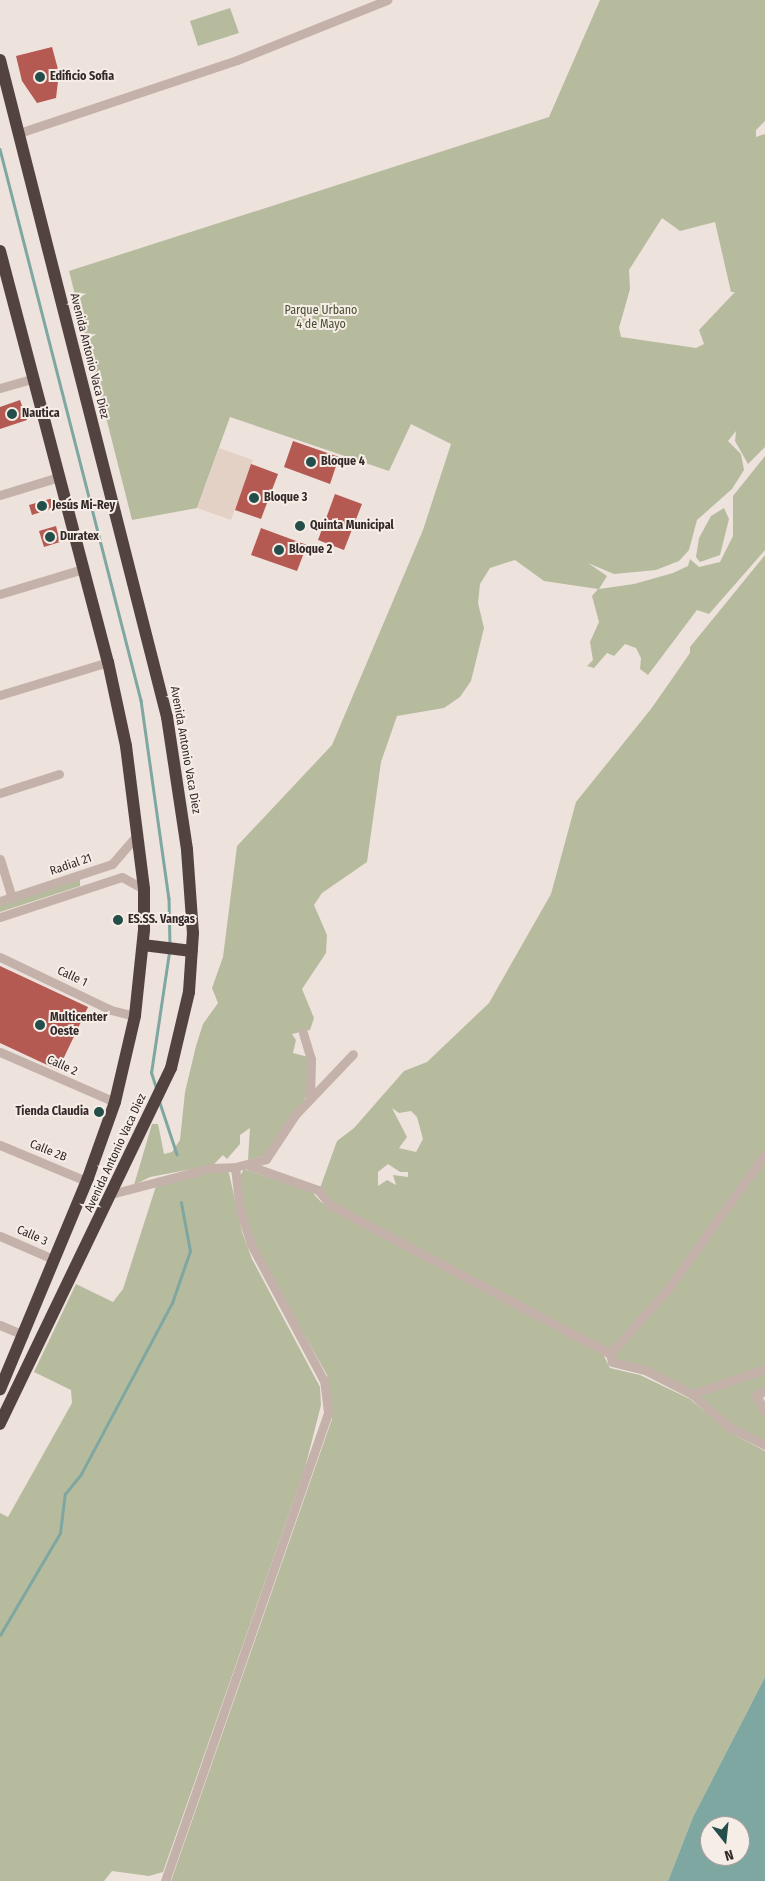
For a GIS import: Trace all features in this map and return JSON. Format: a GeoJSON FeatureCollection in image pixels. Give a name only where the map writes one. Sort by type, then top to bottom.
{"type":"FeatureCollection","features":[{"type":"Feature","properties":{"kind":"highway","name":"Avenida Antonio Vaca Diez"},"geometry":{"type":"LineString","coordinates":[[0,60],[167,717],[187,850],[188,950],[181,1034],[171,1068],[0,1424]]}},
{"type":"Feature","properties":{"kind":"highway","name":"Avenida Antonio Vaca Diez"},"geometry":{"type":"LineString","coordinates":[[0,251],[108,662],[126,746],[138,834],[149,946],[135,1016],[114,1102],[86,1181],[24,1335],[0,1389]]}},
{"type":"Feature","properties":{"kind":"highway"},"geometry":{"type":"LineString","coordinates":[[149,946],[188,950]]}},
{"type":"Feature","properties":{"kind":"street"},"geometry":{"type":"LineString","coordinates":[[19,133],[237,60],[387,0]]}},
{"type":"Feature","properties":{"kind":"street"},"geometry":{"type":"LineString","coordinates":[[0,388],[34,378]]}},
{"type":"Feature","properties":{"kind":"street"},"geometry":{"type":"LineString","coordinates":[[0,495],[59,477]]}},
{"type":"Feature","properties":{"kind":"street"},"geometry":{"type":"LineString","coordinates":[[0,594],[83,569]]}},
{"type":"Feature","properties":{"kind":"street"},"geometry":{"type":"LineString","coordinates":[[0,695],[108,662]]}},
{"type":"Feature","properties":{"kind":"street"},"geometry":{"type":"LineString","coordinates":[[0,793],[59,774]]}},
{"type":"Feature","properties":{"kind":"street","name":"Radial 21"},"geometry":{"type":"LineString","coordinates":[[0,901],[112,864],[138,834]]}},
{"type":"Feature","properties":{"kind":"street"},"geometry":{"type":"LineString","coordinates":[[0,859],[12,898]]}},
{"type":"Feature","properties":{"kind":"street"},"geometry":{"type":"LineString","coordinates":[[87,873],[91,886]]}},
{"type":"Feature","properties":{"kind":"street"},"geometry":{"type":"LineString","coordinates":[[0,917],[122,877],[144,889]]}},
{"type":"Feature","properties":{"kind":"street","name":"Calle 1"},"geometry":{"type":"LineString","coordinates":[[0,957],[111,1010],[135,1016]]}},
{"type":"Feature","properties":{"kind":"street"},"geometry":{"type":"LineString","coordinates":[[303,1033],[311,1059],[310,1099]]}},
{"type":"Feature","properties":{"kind":"street","name":"Calle 2"},"geometry":{"type":"LineString","coordinates":[[0,1052],[114,1102]]}},
{"type":"Feature","properties":{"kind":"street"},"geometry":{"type":"LineString","coordinates":[[112,1194],[210,1168],[250,1166],[266,1159],[310,1099],[353,1054]]}},
{"type":"Feature","properties":{"kind":"street","name":"Calle 2B"},"geometry":{"type":"LineString","coordinates":[[0,1145],[86,1181]]}},
{"type":"Feature","properties":{"kind":"street"},"geometry":{"type":"LineString","coordinates":[[610,1354],[667,1290],[765,1154]]}},
{"type":"Feature","properties":{"kind":"street"},"geometry":{"type":"LineString","coordinates":[[250,1166],[318,1190],[330,1204],[610,1354],[612,1362],[645,1370],[692,1394],[729,1427],[765,1445]]}},
{"type":"Feature","properties":{"kind":"street"},"geometry":{"type":"LineString","coordinates":[[165,1881],[328,1412],[324,1381],[250,1244],[240,1211],[235,1167]]}},
{"type":"Feature","properties":{"kind":"street","name":"Calle 3"},"geometry":{"type":"LineString","coordinates":[[0,1236],[53,1259]]}},
{"type":"Feature","properties":{"kind":"street"},"geometry":{"type":"LineString","coordinates":[[0,1326],[24,1335]]}},
{"type":"Feature","properties":{"kind":"street"},"geometry":{"type":"LineString","coordinates":[[692,1394],[765,1368]]}},
{"type":"Feature","properties":{"kind":"street"},"geometry":{"type":"LineString","coordinates":[[765,1391],[756,1396],[765,1411]]}},
{"type":"Feature","properties":{"kind":"green space","name":"Parque Urbano 4 de Mayo"},"geometry":{"type":"Polygon","coordinates":[[[600,0],[765,0],[765,121],[756,130],[756,137],[765,134],[765,447],[748,464],[735,441],[736,431],[728,441],[741,454],[744,470],[732,489],[697,520],[689,550],[679,561],[656,570],[614,574],[588,563],[607,576],[599,589],[634,584],[673,573],[688,566],[690,559],[699,567],[720,562],[733,536],[733,496],[765,456],[765,550],[709,614],[697,610],[648,675],[640,669],[641,658],[636,648],[625,644],[614,656],[607,653],[594,668],[587,666],[593,660],[590,642],[599,622],[592,596],[598,589],[544,581],[515,560],[490,568],[480,584],[478,603],[484,628],[471,681],[460,697],[444,708],[397,716],[381,762],[367,862],[322,893],[314,905],[327,935],[326,953],[302,989],[314,1018],[310,1030],[292,1034],[296,1040],[293,1053],[308,1057],[307,1096],[264,1156],[248,1160],[250,1128],[240,1135],[240,1144],[227,1159],[223,1155],[213,1165],[150,1177],[134,1185],[152,1124],[158,1124],[164,1154],[172,1152],[180,1140],[185,1092],[196,1046],[203,1024],[218,1003],[212,988],[223,957],[237,846],[332,745],[423,530],[451,444],[411,424],[389,471],[230,417],[197,508],[132,520],[69,271],[549,117],[600,0]],[[662,218],[629,270],[630,289],[619,328],[621,337],[696,348],[704,344],[699,330],[735,292],[731,292],[715,222],[680,231],[662,218]]]}},
{"type":"Feature","properties":{"kind":"green space"},"geometry":{"type":"Polygon","coordinates":[[[230,8],[239,33],[198,46],[190,21],[230,8]]]}},
{"type":"Feature","properties":{"kind":"green space"},"geometry":{"type":"Polygon","coordinates":[[[724,508],[729,519],[720,555],[700,562],[696,557],[699,538],[711,516],[724,508]]]}},
{"type":"Feature","properties":{"kind":"green space"},"geometry":{"type":"Polygon","coordinates":[[[765,555],[765,1150],[664,1291],[610,1350],[332,1203],[320,1188],[337,1141],[354,1128],[404,1071],[427,1062],[489,1003],[551,894],[576,802],[651,709],[690,653],[690,647],[765,555]],[[392,1108],[407,1137],[399,1148],[416,1152],[423,1139],[417,1117],[411,1111],[399,1113],[392,1108]],[[388,1164],[378,1172],[378,1186],[387,1180],[396,1185],[393,1175],[408,1177],[408,1172],[400,1172],[388,1164]]]}},
{"type":"Feature","properties":{"kind":"green space"},"geometry":{"type":"Polygon","coordinates":[[[80,879],[80,886],[0,912],[0,904],[80,879]]]}},
{"type":"Feature","properties":{"kind":"green space"},"geometry":{"type":"Polygon","coordinates":[[[765,1157],[765,1367],[695,1392],[616,1362],[614,1356],[620,1346],[656,1307],[765,1157]]]}},
{"type":"Feature","properties":{"kind":"green space"},"geometry":{"type":"Polygon","coordinates":[[[244,1169],[312,1192],[321,1202],[603,1354],[610,1368],[640,1375],[690,1399],[731,1433],[765,1451],[765,1677],[693,1817],[668,1881],[171,1881],[332,1419],[327,1375],[256,1249],[247,1223],[239,1178],[244,1169]]]}},
{"type":"Feature","properties":{"kind":"green space"},"geometry":{"type":"Polygon","coordinates":[[[223,1170],[229,1173],[242,1232],[252,1259],[320,1387],[321,1405],[305,1468],[163,1872],[149,1876],[112,1871],[104,1881],[0,1881],[0,1513],[8,1517],[72,1403],[71,1390],[34,1372],[76,1284],[113,1302],[123,1289],[156,1186],[223,1170]]]}},
{"type":"Feature","properties":{"kind":"green space"},"geometry":{"type":"Polygon","coordinates":[[[765,1371],[765,1389],[757,1392],[765,1413],[765,1442],[739,1432],[698,1395],[765,1371]]]}},
{"type":"Feature","properties":{"kind":"shaded area"},"geometry":{"type":"Polygon","coordinates":[[[219,448],[253,460],[231,520],[197,508],[219,448]]]}},
{"type":"Feature","properties":{"kind":"water"},"geometry":{"type":"Polygon","coordinates":[[[765,1677],[765,1881],[668,1881],[693,1817],[765,1677]]]}},
{"type":"Feature","properties":{"kind":"building","name":"Edificio Sofia"},"geometry":{"type":"Polygon","coordinates":[[[52,47],[59,73],[56,98],[37,103],[22,81],[16,56],[52,47]]]}},
{"type":"Feature","properties":{"kind":"building","name":"Nautica"},"geometry":{"type":"Polygon","coordinates":[[[20,400],[27,420],[0,429],[0,407],[20,400]]]}},
{"type":"Feature","properties":{"kind":"building","name":"Bloque 4"},"geometry":{"type":"Polygon","coordinates":[[[293,441],[339,457],[330,484],[284,467],[293,441]]]}},
{"type":"Feature","properties":{"kind":"building","name":"Bloque 3"},"geometry":{"type":"Polygon","coordinates":[[[251,464],[278,474],[261,519],[235,510],[251,464]]]}},
{"type":"Feature","properties":{"kind":"building"},"geometry":{"type":"Polygon","coordinates":[[[335,494],[362,504],[344,550],[318,540],[335,494]]]}},
{"type":"Feature","properties":{"kind":"building","name":"Jesús Mi-Rey"},"geometry":{"type":"Polygon","coordinates":[[[53,498],[56,507],[32,515],[29,505],[53,498]]]}},
{"type":"Feature","properties":{"kind":"building","name":"Duratex"},"geometry":{"type":"Polygon","coordinates":[[[56,526],[60,542],[44,547],[39,531],[56,526]]]}},
{"type":"Feature","properties":{"kind":"building","name":"Bloque 2"},"geometry":{"type":"Polygon","coordinates":[[[261,528],[307,545],[297,571],[251,555],[261,528]]]}},
{"type":"Feature","properties":{"kind":"building","name":"Multicenter Oeste"},"geometry":{"type":"Polygon","coordinates":[[[0,966],[88,1007],[58,1070],[0,1043],[0,966]]]}},
{"type":"Feature","properties":{"kind":"waterway"},"geometry":{"type":"LineString","coordinates":[[0,149],[141,700],[169,898],[170,945]]}},
{"type":"Feature","properties":{"kind":"waterway"},"geometry":{"type":"LineString","coordinates":[[156,1088],[151,1073],[169,953]]}},
{"type":"Feature","properties":{"kind":"waterway"},"geometry":{"type":"LineString","coordinates":[[160,1103],[177,1154]]}},
{"type":"Feature","properties":{"kind":"waterway"},"geometry":{"type":"LineString","coordinates":[[0,1635],[60,1533],[65,1494],[81,1474],[172,1303],[190,1251],[181,1203]]}},
{"type":"Feature","properties":{"kind":"place","name":"Edificio Sofia"},"geometry":{"type":"Point","coordinates":[40,77]}},
{"type":"Feature","properties":{"kind":"place","name":"Nautica"},"geometry":{"type":"Point","coordinates":[12,414]}},
{"type":"Feature","properties":{"kind":"place","name":"Bloque 4"},"geometry":{"type":"Point","coordinates":[311,462]}},
{"type":"Feature","properties":{"kind":"place","name":"Bloque 3"},"geometry":{"type":"Point","coordinates":[254,498]}},
{"type":"Feature","properties":{"kind":"place","name":"Jesús Mi-Rey"},"geometry":{"type":"Point","coordinates":[42,506]}},
{"type":"Feature","properties":{"kind":"place","name":"Quinta Municipal"},"geometry":{"type":"Point","coordinates":[300,526]}},
{"type":"Feature","properties":{"kind":"place","name":"Duratex"},"geometry":{"type":"Point","coordinates":[50,537]}},
{"type":"Feature","properties":{"kind":"place","name":"Bloque 2"},"geometry":{"type":"Point","coordinates":[279,550]}},
{"type":"Feature","properties":{"kind":"place","name":"ES.SS. Vangas"},"geometry":{"type":"Point","coordinates":[118,920]}},
{"type":"Feature","properties":{"kind":"place","name":"Multicenter Oeste"},"geometry":{"type":"Point","coordinates":[40,1025]}},
{"type":"Feature","properties":{"kind":"place","name":"Tienda Claudia"},"geometry":{"type":"Point","coordinates":[99,1112]}}]}
